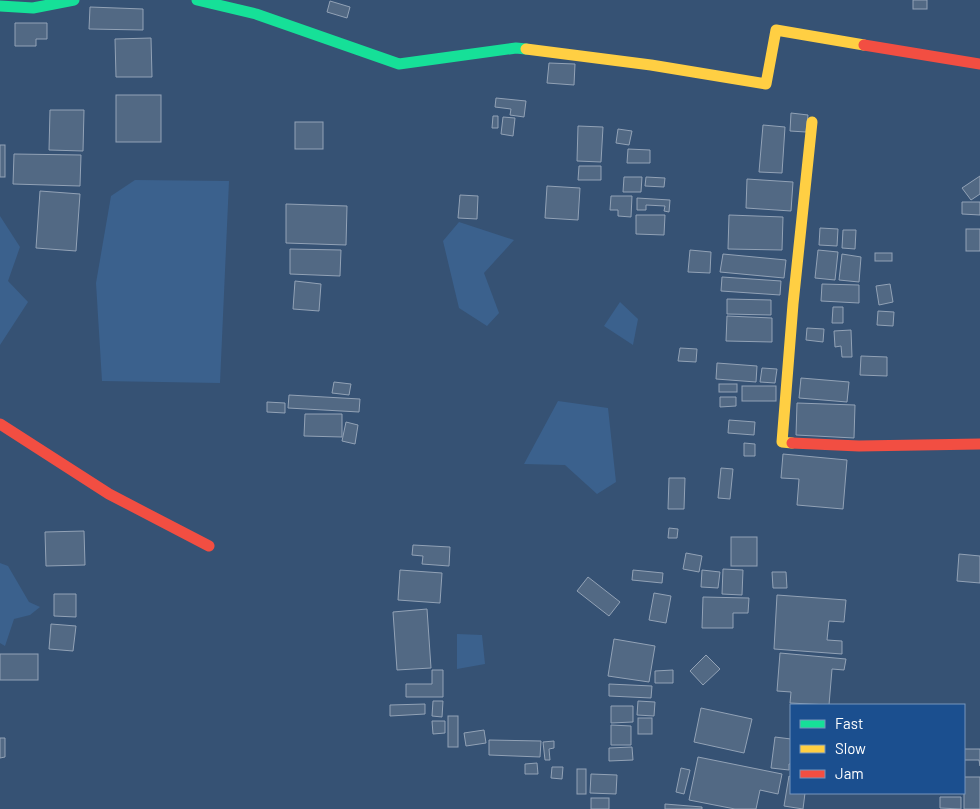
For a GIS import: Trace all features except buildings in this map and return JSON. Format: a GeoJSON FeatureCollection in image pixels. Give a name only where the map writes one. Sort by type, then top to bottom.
{"type":"FeatureCollection","features":[{"type":"Feature","properties":{"kind":"street"},"geometry":{"type":"LineString","coordinates":[[0,6],[33,8],[74,0]]}},
{"type":"Feature","properties":{"kind":"street"},"geometry":{"type":"LineString","coordinates":[[196,0],[256,14],[399,64],[516,48],[651,65],[766,84],[776,30],[980,64]]}},
{"type":"Feature","properties":{"kind":"street"},"geometry":{"type":"LineString","coordinates":[[812,122],[793,304],[782,442],[859,446],[980,444]]}},
{"type":"Feature","properties":{"kind":"street"},"geometry":{"type":"LineString","coordinates":[[0,424],[109,494],[209,546]]}},
{"type":"Feature","properties":{"kind":"water"},"geometry":{"type":"Polygon","coordinates":[[[135,180],[229,181],[220,383],[102,381],[96,283],[111,196],[135,180]]]}},
{"type":"Feature","properties":{"kind":"water"},"geometry":{"type":"Polygon","coordinates":[[[0,216],[20,247],[8,281],[28,302],[0,345],[0,216]]]}},
{"type":"Feature","properties":{"kind":"water"},"geometry":{"type":"Polygon","coordinates":[[[459,222],[514,240],[484,273],[499,313],[487,326],[459,308],[443,241],[459,222]]]}},
{"type":"Feature","properties":{"kind":"water"},"geometry":{"type":"Polygon","coordinates":[[[620,302],[638,319],[633,345],[604,326],[620,302]]]}},
{"type":"Feature","properties":{"kind":"water"},"geometry":{"type":"Polygon","coordinates":[[[558,401],[608,408],[616,482],[597,494],[565,465],[524,464],[558,401]]]}},
{"type":"Feature","properties":{"kind":"water"},"geometry":{"type":"Polygon","coordinates":[[[0,563],[8,566],[29,602],[40,607],[30,615],[14,619],[5,646],[0,643],[0,563]]]}},
{"type":"Feature","properties":{"kind":"water"},"geometry":{"type":"Polygon","coordinates":[[[457,634],[482,635],[485,664],[457,669],[457,634]]]}},
{"type":"Feature","properties":{"kind":"traffic: fast"},"geometry":{"type":"LineString","coordinates":[[0,6],[33,8],[74,0]]}},
{"type":"Feature","properties":{"kind":"traffic: fast"},"geometry":{"type":"LineString","coordinates":[[197,0],[256,14],[399,64],[516,48],[526,49]]}},
{"type":"Feature","properties":{"kind":"traffic: slow"},"geometry":{"type":"LineString","coordinates":[[526,49],[651,65],[766,84],[776,30],[864,45]]}},
{"type":"Feature","properties":{"kind":"traffic: slow"},"geometry":{"type":"LineString","coordinates":[[792,443],[782,442],[793,304],[812,122]]}},
{"type":"Feature","properties":{"kind":"traffic: jam"},"geometry":{"type":"LineString","coordinates":[[864,45],[980,64]]}},
{"type":"Feature","properties":{"kind":"traffic: jam"},"geometry":{"type":"LineString","coordinates":[[0,424],[109,494],[209,546]]}},
{"type":"Feature","properties":{"kind":"traffic: jam"},"geometry":{"type":"LineString","coordinates":[[792,443],[859,446],[980,444]]}}]}
